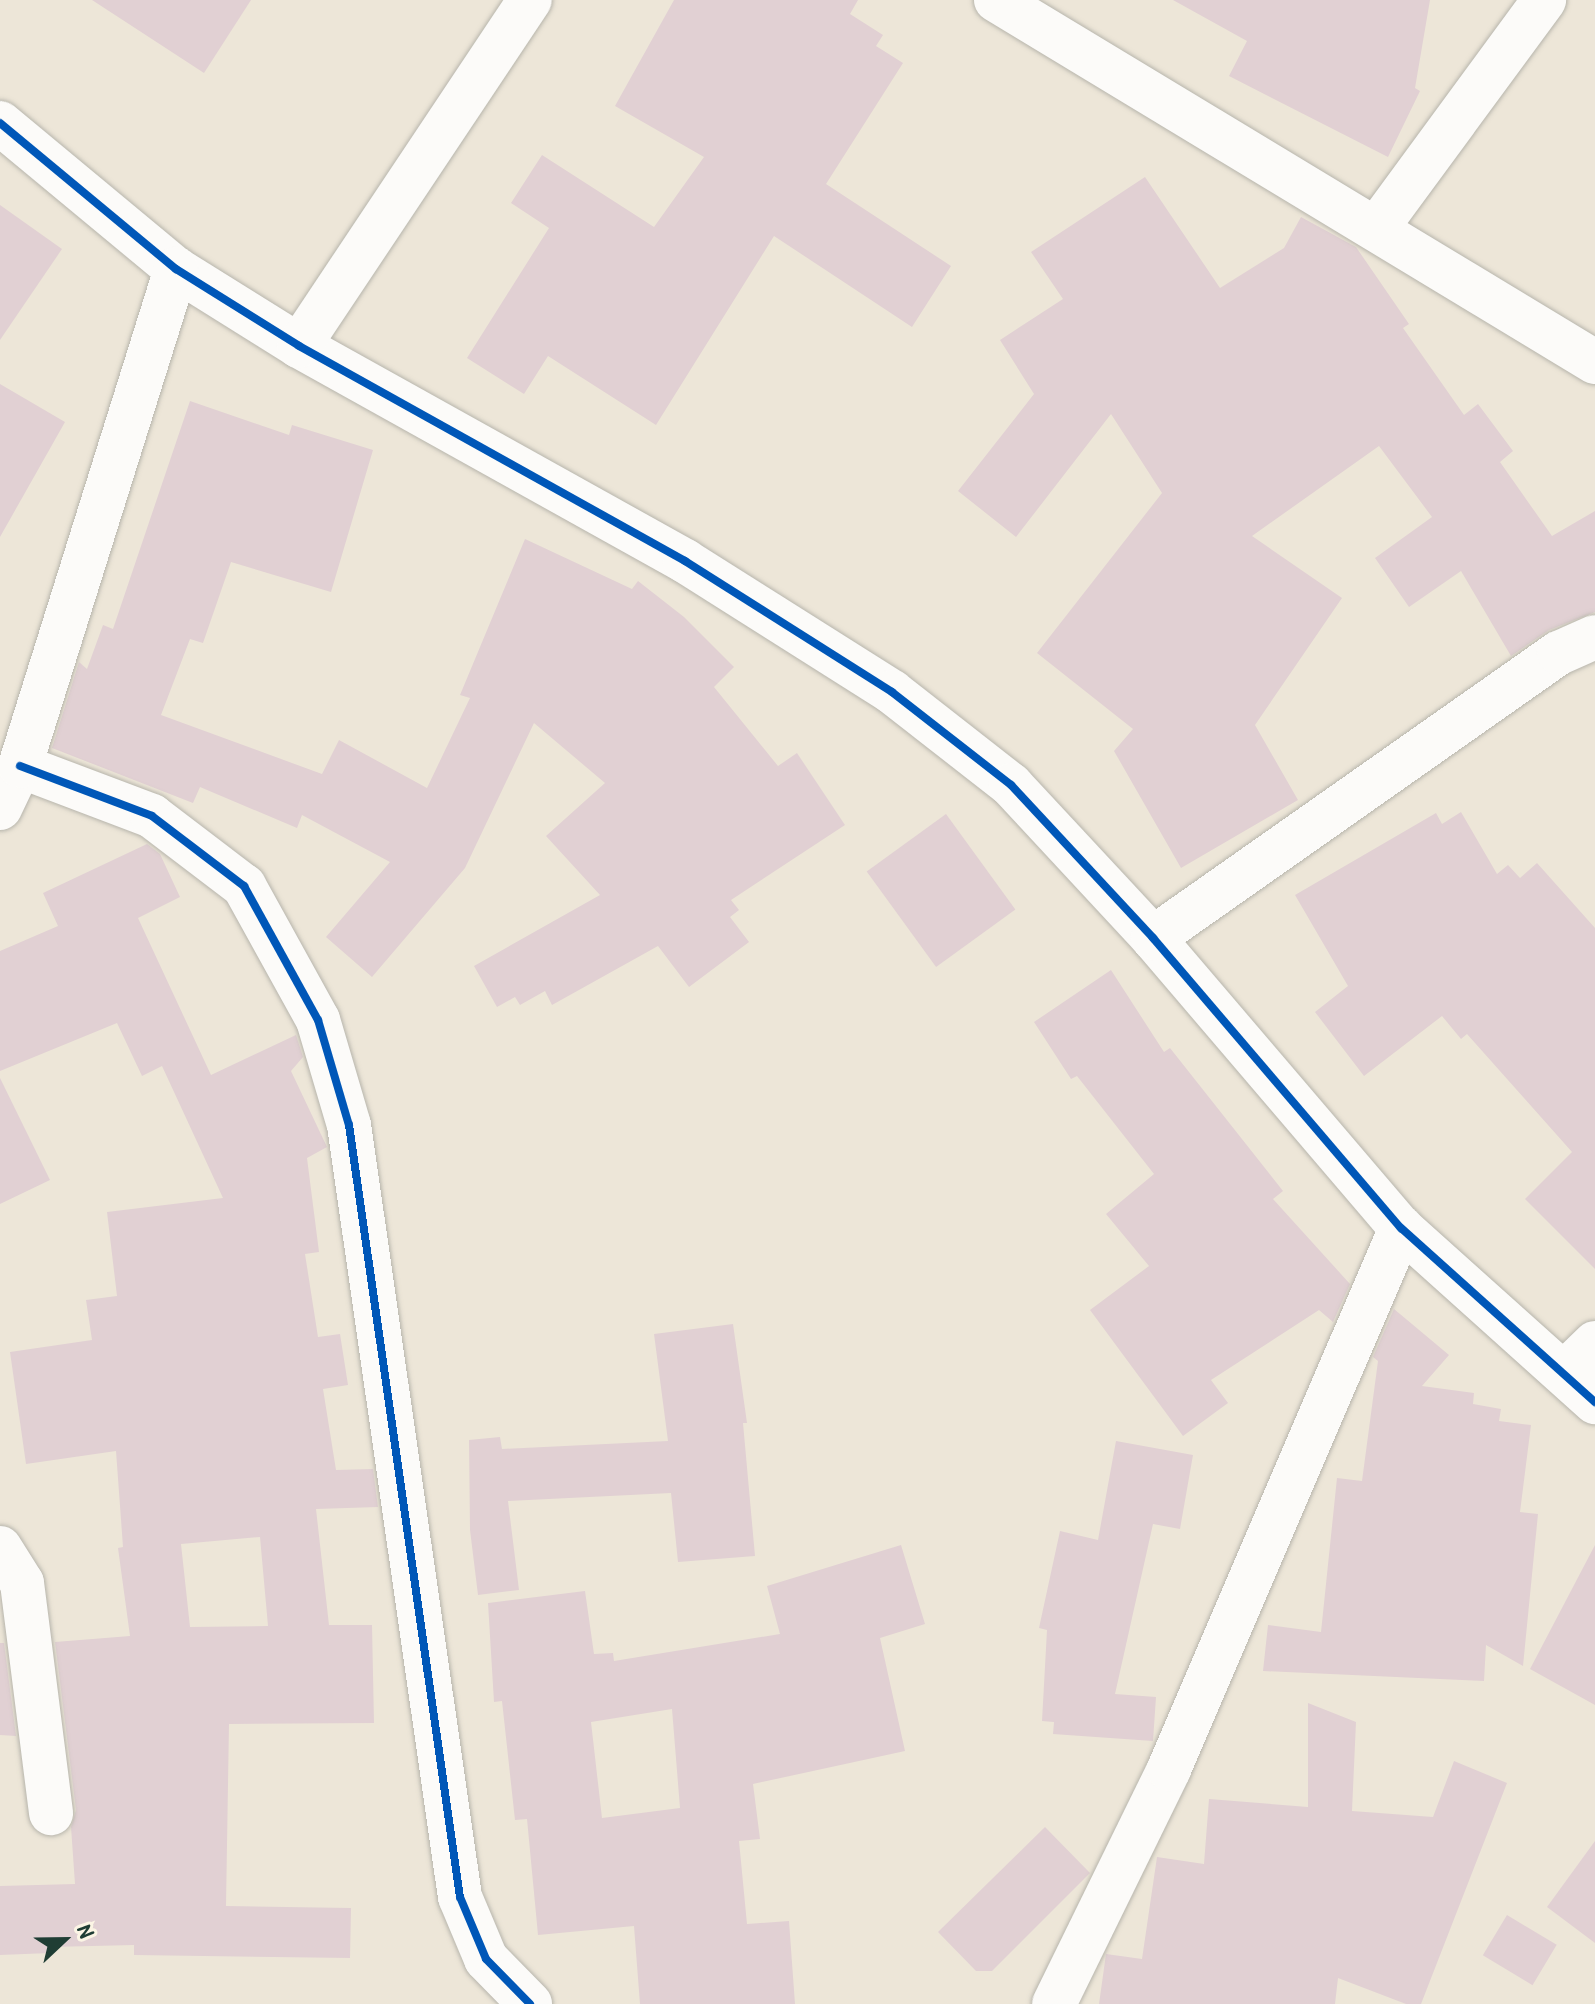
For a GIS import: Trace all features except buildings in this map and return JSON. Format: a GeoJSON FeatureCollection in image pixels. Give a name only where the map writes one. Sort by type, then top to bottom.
{"type":"FeatureCollection","features":[{"type":"Feature","properties":{"kind":"street"},"geometry":{"type":"LineString","coordinates":[[299,346],[530,0]]}},
{"type":"Feature","properties":{"kind":"street"},"geometry":{"type":"LineString","coordinates":[[996,0],[1595,362]]}},
{"type":"Feature","properties":{"kind":"street"},"geometry":{"type":"LineString","coordinates":[[1376,229],[1544,0]]}},
{"type":"Feature","properties":{"kind":"street"},"geometry":{"type":"LineString","coordinates":[[0,123],[176,269],[299,346],[685,561],[892,692],[1011,785],[1153,938],[1401,1228],[1580,1388],[1595,1343]]}},
{"type":"Feature","properties":{"kind":"street"},"geometry":{"type":"LineString","coordinates":[[0,808],[20,766],[176,269]]}},
{"type":"Feature","properties":{"kind":"street"},"geometry":{"type":"LineString","coordinates":[[1153,938],[1559,653],[1595,637]]}},
{"type":"Feature","properties":{"kind":"street"},"geometry":{"type":"LineString","coordinates":[[20,766],[152,816],[244,886],[318,1020],[349,1125],[460,1897],[486,1959],[530,2004]]}},
{"type":"Feature","properties":{"kind":"street"},"geometry":{"type":"LineString","coordinates":[[1054,2004],[1169,1769],[1401,1228]]}},
{"type":"Feature","properties":{"kind":"street"},"geometry":{"type":"LineString","coordinates":[[0,1548],[22,1583],[51,1813]]}},
{"type":"Feature","properties":{"kind":"cycle path"},"geometry":{"type":"LineString","coordinates":[[0,123],[176,269],[299,346],[685,561],[892,692],[1011,785],[1153,938],[1401,1228],[1595,1402]]}},
{"type":"Feature","properties":{"kind":"cycle path"},"geometry":{"type":"LineString","coordinates":[[20,766],[152,816],[244,886],[318,1020],[349,1125],[460,1897],[486,1959],[530,2004]]}}]}
